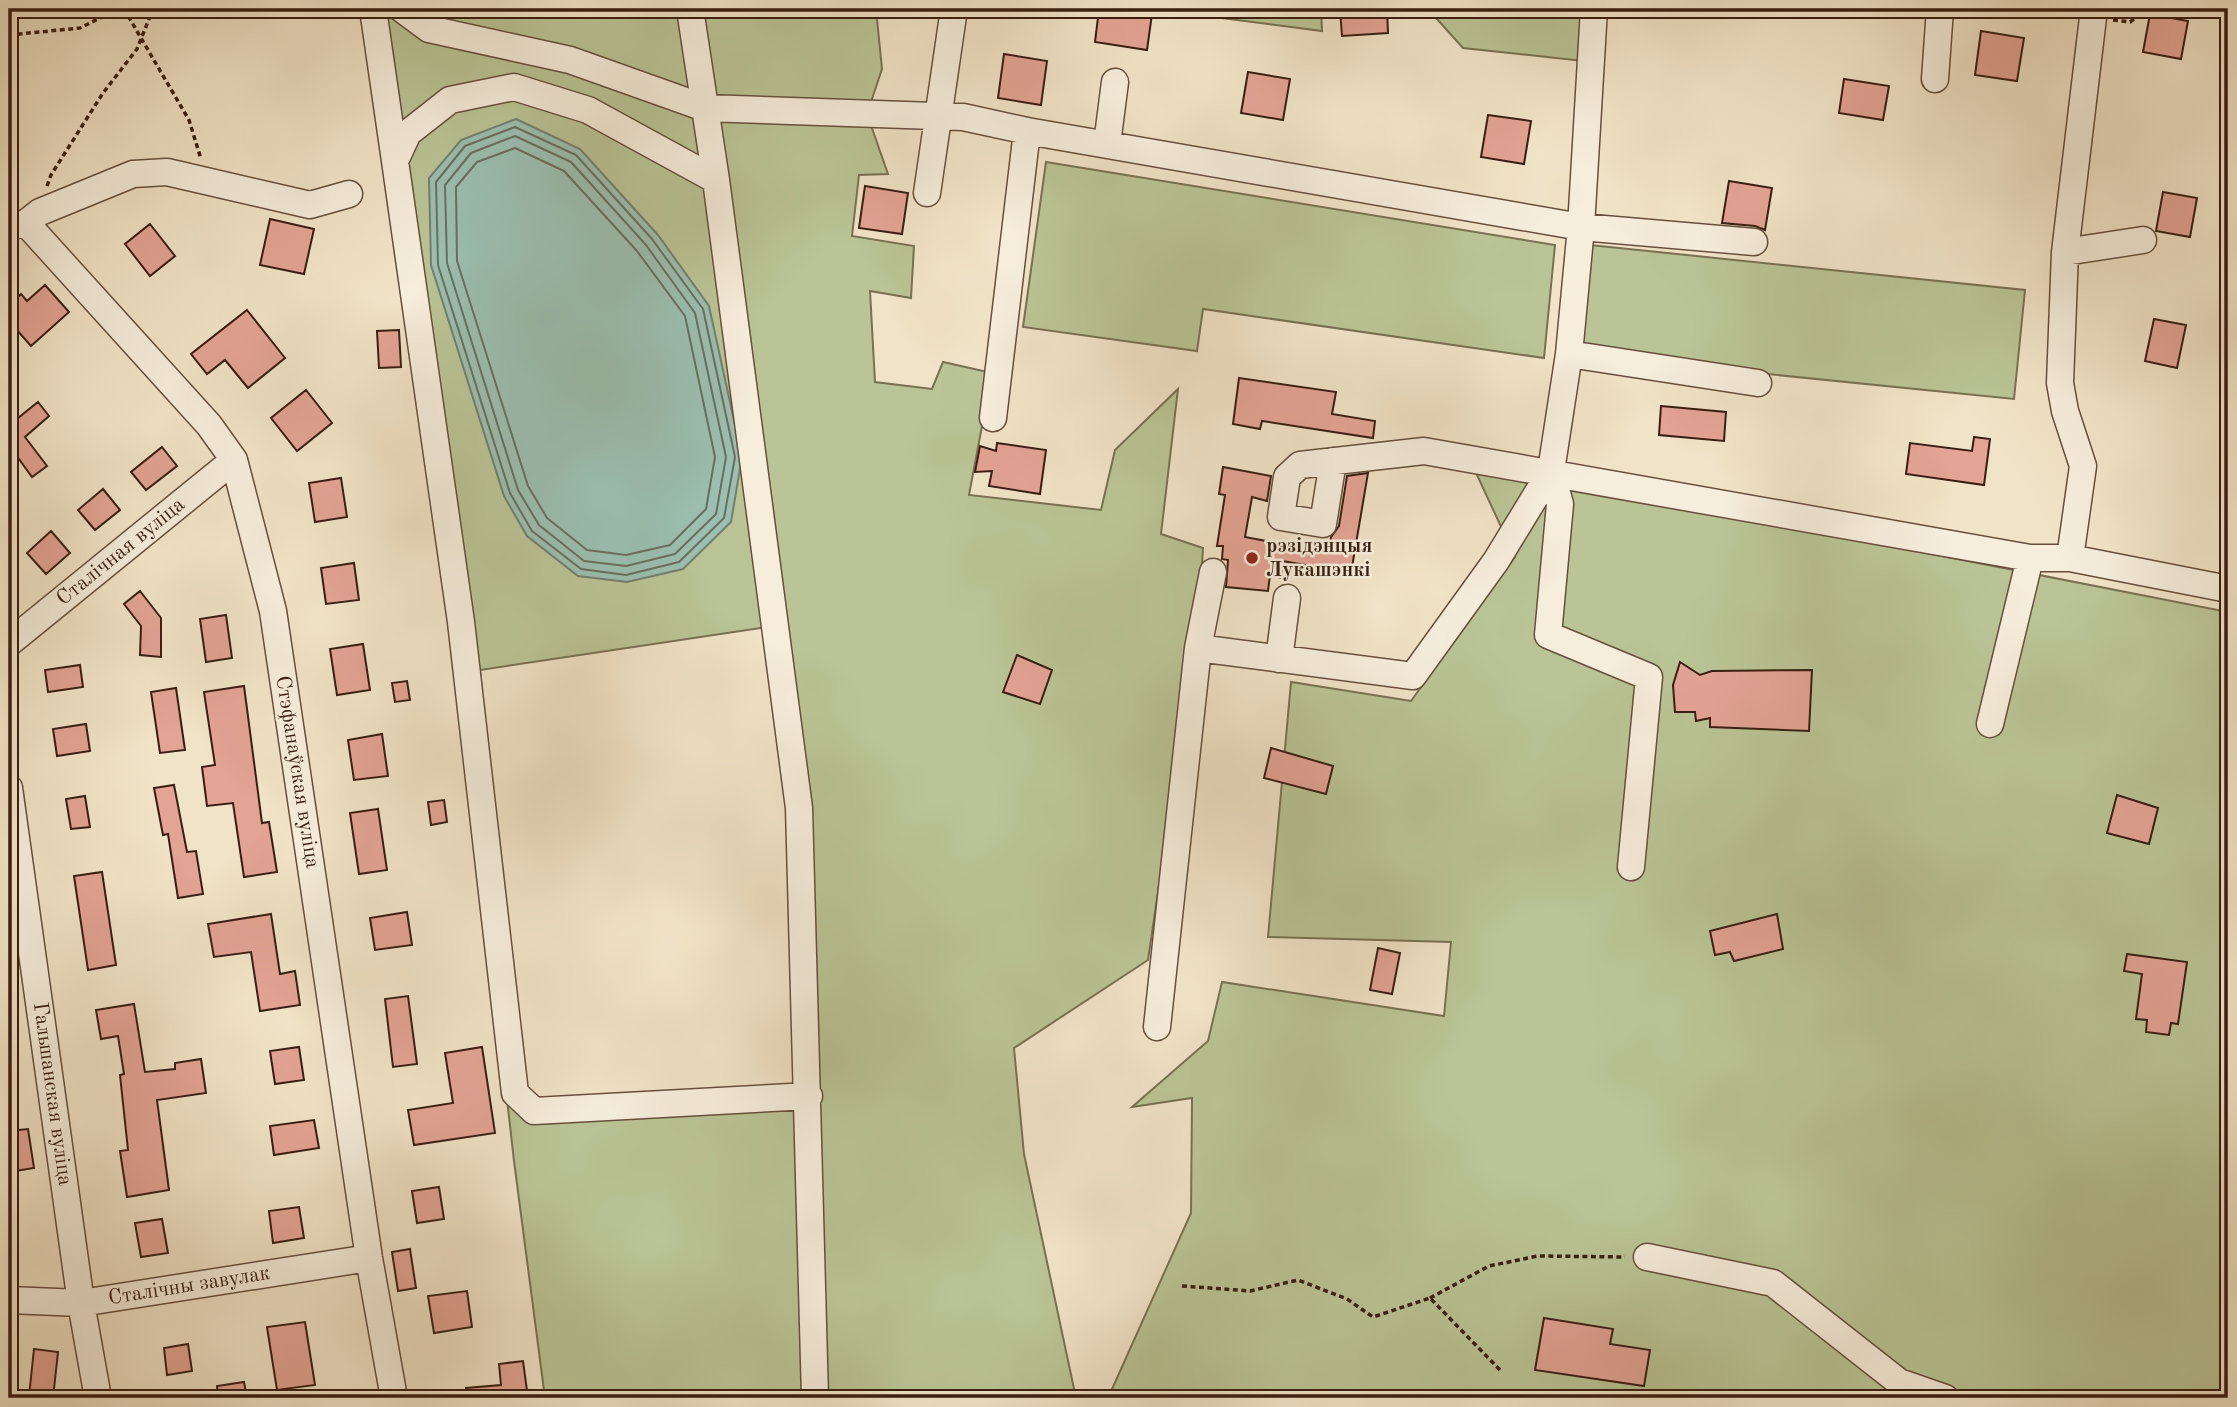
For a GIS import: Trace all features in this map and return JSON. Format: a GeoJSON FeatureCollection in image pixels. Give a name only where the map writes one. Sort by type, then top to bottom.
{"type":"FeatureCollection","features":[{"type":"Feature","properties":{"kind":"street"},"geometry":{"type":"LineString","coordinates":[[373,9],[461,622],[515,1093],[534,1111],[809,1096]]}},
{"type":"Feature","properties":{"kind":"street"},"geometry":{"type":"LineString","coordinates":[[402,9],[429,29],[570,60],[705,108],[963,117],[1027,131],[1581,226],[1754,242]]}},
{"type":"Feature","properties":{"kind":"street"},"geometry":{"type":"LineString","coordinates":[[690,9],[716,180],[799,808],[809,1096],[815,1398]]}},
{"type":"Feature","properties":{"kind":"street"},"geometry":{"type":"LineString","coordinates":[[928,193],[954,9]]}},
{"type":"Feature","properties":{"kind":"street"},"geometry":{"type":"LineString","coordinates":[[1198,648],[1413,676],[1496,561],[1551,471],[1569,354],[1581,226],[1594,9]]}},
{"type":"Feature","properties":{"kind":"street"},"geometry":{"type":"LineString","coordinates":[[1935,79],[1940,9]]}},
{"type":"Feature","properties":{"kind":"street"},"geometry":{"type":"LineString","coordinates":[[2070,558],[2083,466],[2065,411],[2060,383],[2065,252],[2094,13]]}},
{"type":"Feature","properties":{"kind":"street"},"geometry":{"type":"LineString","coordinates":[[1107,144],[1115,82]]}},
{"type":"Feature","properties":{"kind":"street"},"geometry":{"type":"LineString","coordinates":[[395,161],[408,133],[450,100],[514,87],[588,110],[716,180]]}},
{"type":"Feature","properties":{"kind":"street"},"geometry":{"type":"LineString","coordinates":[[993,418],[1027,131]]}},
{"type":"Feature","properties":{"kind":"street"},"geometry":{"type":"LineString","coordinates":[[25,220],[133,174],[167,172],[310,205],[349,194]]}},
{"type":"Feature","properties":{"kind":"street","name":"Стэфанаўская вуліца"},"geometry":{"type":"LineString","coordinates":[[25,220],[209,425],[234,460],[273,611],[369,1258],[394,1398]]}},
{"type":"Feature","properties":{"kind":"street"},"geometry":{"type":"LineString","coordinates":[[2065,252],[2143,240]]}},
{"type":"Feature","properties":{"kind":"street"},"geometry":{"type":"LineString","coordinates":[[1569,354],[1758,383]]}},
{"type":"Feature","properties":{"kind":"street"},"geometry":{"type":"LineString","coordinates":[[1333,461],[1424,451],[1551,471],[2030,558],[2070,558],[2228,589]]}},
{"type":"Feature","properties":{"kind":"street","name":"Сталічная вуліца"},"geometry":{"type":"LineString","coordinates":[[9,643],[234,460]]}},
{"type":"Feature","properties":{"kind":"street"},"geometry":{"type":"LineString","coordinates":[[1551,471],[1560,504],[1548,635],[1649,677],[1631,867]]}},
{"type":"Feature","properties":{"kind":"street"},"geometry":{"type":"LineString","coordinates":[[1990,724],[2030,558]]}},
{"type":"Feature","properties":{"kind":"street"},"geometry":{"type":"LineString","coordinates":[[1157,1027],[1198,648],[1213,572]]}},
{"type":"Feature","properties":{"kind":"street"},"geometry":{"type":"LineString","coordinates":[[1279,659],[1287,597]]}},
{"type":"Feature","properties":{"kind":"street","name":"Гальшанская вуліца"},"geometry":{"type":"LineString","coordinates":[[9,788],[81,1303],[98,1398]]}},
{"type":"Feature","properties":{"kind":"street"},"geometry":{"type":"LineString","coordinates":[[1647,1257],[1773,1283],[1899,1382],[1945,1398]]}},
{"type":"Feature","properties":{"kind":"street","name":"Сталічны завулак"},"geometry":{"type":"LineString","coordinates":[[9,1300],[81,1303],[369,1258]]}},
{"type":"Feature","properties":{"kind":"path"},"geometry":{"type":"LineString","coordinates":[[9,35],[80,28],[118,9]]}},
{"type":"Feature","properties":{"kind":"path"},"geometry":{"type":"LineString","coordinates":[[124,9],[189,120],[207,181]]}},
{"type":"Feature","properties":{"kind":"path"},"geometry":{"type":"LineString","coordinates":[[25,220],[51,175],[141,38],[153,9]]}},
{"type":"Feature","properties":{"kind":"path"},"geometry":{"type":"LineString","coordinates":[[2094,13],[2130,22],[2148,9]]}},
{"type":"Feature","properties":{"kind":"path"},"geometry":{"type":"LineString","coordinates":[[1182,1286],[1250,1291],[1297,1280],[1347,1299],[1373,1317],[1430,1298],[1489,1265],[1538,1256],[1647,1257]]}},
{"type":"Feature","properties":{"kind":"path"},"geometry":{"type":"LineString","coordinates":[[1430,1298],[1501,1371]]}},
{"type":"Feature","properties":{"kind":"shaded area"},"geometry":{"type":"Polygon","coordinates":[[[369,9],[876,9],[882,69],[867,114],[888,174],[859,175],[852,236],[914,246],[911,298],[870,291],[875,382],[932,389],[943,362],[992,373],[969,495],[1101,510],[1115,450],[1178,389],[1161,534],[1203,548],[1199,613],[1148,960],[1014,1048],[1024,1154],[1076,1398],[545,1398],[514,1161],[485,905],[369,9]],[[774,626],[480,670],[515,1093],[534,1111],[809,1096],[774,626]]]}},
{"type":"Feature","properties":{"kind":"shaded area"},"geometry":{"type":"Polygon","coordinates":[[[1151,9],[1321,9],[1322,31],[1151,9]]]}},
{"type":"Feature","properties":{"kind":"shaded area"},"geometry":{"type":"Polygon","coordinates":[[[1428,9],[1584,9],[1583,61],[1463,48],[1428,9]]]}},
{"type":"Feature","properties":{"kind":"shaded area"},"geometry":{"type":"Polygon","coordinates":[[[1046,162],[1555,245],[1544,358],[1203,309],[1197,351],[1023,327],[1046,162]]]}},
{"type":"Feature","properties":{"kind":"shaded area"},"geometry":{"type":"Polygon","coordinates":[[[1590,245],[2025,290],[2014,399],[1579,355],[1590,245]]]}},
{"type":"Feature","properties":{"kind":"shaded area"},"geometry":{"type":"Polygon","coordinates":[[[1472,464],[2228,612],[2228,1398],[1108,1398],[1191,1213],[1192,1098],[1132,1107],[1208,1041],[1222,982],[1444,1016],[1451,942],[1268,937],[1291,682],[1411,701],[1515,557],[1472,464]]]}},
{"type":"Feature","properties":{"kind":"water"},"geometry":{"type":"Polygon","coordinates":[[[516,119],[580,149],[658,235],[709,306],[742,457],[731,522],[683,569],[627,582],[578,576],[527,536],[504,496],[431,265],[429,178],[461,140],[516,119]]]}},
{"type":"Feature","properties":{"kind":"building"},"geometry":{"type":"Polygon","coordinates":[[[1099,9],[1152,14],[1147,50],[1095,42],[1099,9]]]}},
{"type":"Feature","properties":{"kind":"building"},"geometry":{"type":"Polygon","coordinates":[[[1340,9],[1387,9],[1388,33],[1342,36],[1340,9]]]}},
{"type":"Feature","properties":{"kind":"building"},"geometry":{"type":"Polygon","coordinates":[[[2150,14],[2188,21],[2181,59],[2143,52],[2150,14]]]}},
{"type":"Feature","properties":{"kind":"building"},"geometry":{"type":"Polygon","coordinates":[[[1981,31],[2024,38],[2017,81],[1975,75],[1981,31]]]}},
{"type":"Feature","properties":{"kind":"building"},"geometry":{"type":"Polygon","coordinates":[[[1004,54],[1047,61],[1041,105],[998,98],[1004,54]]]}},
{"type":"Feature","properties":{"kind":"building"},"geometry":{"type":"Polygon","coordinates":[[[1248,72],[1290,79],[1283,120],[1241,113],[1248,72]]]}},
{"type":"Feature","properties":{"kind":"building"},"geometry":{"type":"Polygon","coordinates":[[[1844,79],[1889,86],[1883,120],[1839,113],[1844,79]]]}},
{"type":"Feature","properties":{"kind":"building"},"geometry":{"type":"Polygon","coordinates":[[[1488,115],[1531,121],[1524,164],[1481,157],[1488,115]]]}},
{"type":"Feature","properties":{"kind":"building"},"geometry":{"type":"Polygon","coordinates":[[[1729,181],[1772,188],[1765,230],[1755,226],[1722,223],[1729,181]]]}},
{"type":"Feature","properties":{"kind":"building"},"geometry":{"type":"Polygon","coordinates":[[[865,186],[908,193],[902,234],[859,228],[865,186]]]}},
{"type":"Feature","properties":{"kind":"building"},"geometry":{"type":"Polygon","coordinates":[[[2163,192],[2197,198],[2190,237],[2156,231],[2163,192]]]}},
{"type":"Feature","properties":{"kind":"building"},"geometry":{"type":"Polygon","coordinates":[[[270,219],[314,229],[304,274],[260,265],[270,219]]]}},
{"type":"Feature","properties":{"kind":"building"},"geometry":{"type":"Polygon","coordinates":[[[150,224],[175,256],[150,276],[125,244],[150,224]]]}},
{"type":"Feature","properties":{"kind":"building"},"geometry":{"type":"Polygon","coordinates":[[[45,285],[69,312],[31,346],[9,321],[9,305],[21,294],[27,301],[45,285]]]}},
{"type":"Feature","properties":{"kind":"building"},"geometry":{"type":"Polygon","coordinates":[[[247,310],[285,358],[248,388],[225,360],[207,374],[191,354],[247,310]]]}},
{"type":"Feature","properties":{"kind":"building"},"geometry":{"type":"Polygon","coordinates":[[[2154,319],[2186,325],[2177,368],[2145,361],[2154,319]]]}},
{"type":"Feature","properties":{"kind":"building"},"geometry":{"type":"Polygon","coordinates":[[[399,330],[401,367],[379,368],[377,331],[399,330]]]}},
{"type":"Feature","properties":{"kind":"building"},"geometry":{"type":"Polygon","coordinates":[[[1239,378],[1336,392],[1332,414],[1375,421],[1373,438],[1262,421],[1260,429],[1233,424],[1239,378]]]}},
{"type":"Feature","properties":{"kind":"building"},"geometry":{"type":"Polygon","coordinates":[[[306,390],[332,423],[297,451],[271,418],[306,390]]]}},
{"type":"Feature","properties":{"kind":"building"},"geometry":{"type":"Polygon","coordinates":[[[38,402],[49,416],[25,437],[47,466],[32,477],[11,448],[9,450],[9,417],[13,422],[38,402]]]}},
{"type":"Feature","properties":{"kind":"building"},"geometry":{"type":"Polygon","coordinates":[[[1661,406],[1726,412],[1724,441],[1659,435],[1661,406]]]}},
{"type":"Feature","properties":{"kind":"building"},"geometry":{"type":"Polygon","coordinates":[[[1974,437],[1990,439],[1984,485],[1906,474],[1910,443],[1972,451],[1974,437]]]}},
{"type":"Feature","properties":{"kind":"building"},"geometry":{"type":"Polygon","coordinates":[[[997,443],[1046,450],[1040,494],[989,486],[992,471],[975,472],[980,446],[996,451],[997,443]]]}},
{"type":"Feature","properties":{"kind":"building"},"geometry":{"type":"Polygon","coordinates":[[[162,447],[177,466],[146,490],[131,472],[162,447]]]}},
{"type":"Feature","properties":{"kind":"building"},"geometry":{"type":"Polygon","coordinates":[[[1223,467],[1271,476],[1267,501],[1252,497],[1245,537],[1329,553],[1331,537],[1339,526],[1347,476],[1368,473],[1351,573],[1282,561],[1281,578],[1270,575],[1268,591],[1226,587],[1228,560],[1222,559],[1223,546],[1217,546],[1225,495],[1219,494],[1223,467]]]}},
{"type":"Feature","properties":{"kind":"building"},"geometry":{"type":"Polygon","coordinates":[[[341,478],[347,517],[315,522],[309,483],[341,478]]]}},
{"type":"Feature","properties":{"kind":"building"},"geometry":{"type":"Polygon","coordinates":[[[103,489],[120,510],[95,530],[78,510],[103,489]]]}},
{"type":"Feature","properties":{"kind":"building"},"geometry":{"type":"Polygon","coordinates":[[[51,531],[70,553],[46,574],[27,553],[51,531]]]}},
{"type":"Feature","properties":{"kind":"building"},"geometry":{"type":"Polygon","coordinates":[[[354,563],[359,600],[326,604],[321,568],[354,563]]]}},
{"type":"Feature","properties":{"kind":"building"},"geometry":{"type":"Polygon","coordinates":[[[140,591],[161,618],[161,657],[140,655],[141,626],[124,604],[140,591]]]}},
{"type":"Feature","properties":{"kind":"building"},"geometry":{"type":"Polygon","coordinates":[[[226,615],[232,658],[206,662],[200,619],[226,615]]]}},
{"type":"Feature","properties":{"kind":"building"},"geometry":{"type":"Polygon","coordinates":[[[363,644],[370,690],[337,695],[330,649],[363,644]]]}},
{"type":"Feature","properties":{"kind":"building"},"geometry":{"type":"Polygon","coordinates":[[[1017,655],[1052,670],[1040,704],[1003,692],[1017,655]]]}},
{"type":"Feature","properties":{"kind":"building"},"geometry":{"type":"Polygon","coordinates":[[[1680,662],[1700,675],[1712,671],[1812,670],[1809,731],[1710,727],[1710,718],[1696,721],[1695,712],[1675,712],[1673,685],[1680,662]]]}},
{"type":"Feature","properties":{"kind":"building"},"geometry":{"type":"Polygon","coordinates":[[[80,665],[83,687],[48,692],[45,670],[80,665]]]}},
{"type":"Feature","properties":{"kind":"building"},"geometry":{"type":"Polygon","coordinates":[[[407,681],[410,700],[395,702],[392,683],[407,681]]]}},
{"type":"Feature","properties":{"kind":"building"},"geometry":{"type":"Polygon","coordinates":[[[244,686],[262,823],[269,822],[277,872],[244,877],[233,803],[207,806],[202,767],[215,765],[204,692],[244,686]]]}},
{"type":"Feature","properties":{"kind":"building"},"geometry":{"type":"Polygon","coordinates":[[[176,688],[185,750],[160,753],[151,692],[176,688]]]}},
{"type":"Feature","properties":{"kind":"building"},"geometry":{"type":"Polygon","coordinates":[[[86,724],[90,751],[57,756],[53,729],[86,724]]]}},
{"type":"Feature","properties":{"kind":"building"},"geometry":{"type":"Polygon","coordinates":[[[382,734],[388,776],[354,780],[348,740],[382,734]]]}},
{"type":"Feature","properties":{"kind":"building"},"geometry":{"type":"Polygon","coordinates":[[[1271,748],[1333,766],[1326,794],[1264,778],[1271,748]]]}},
{"type":"Feature","properties":{"kind":"building"},"geometry":{"type":"Polygon","coordinates":[[[174,785],[187,852],[196,851],[203,894],[178,898],[168,834],[163,835],[154,788],[174,785]]]}},
{"type":"Feature","properties":{"kind":"building"},"geometry":{"type":"Polygon","coordinates":[[[2117,795],[2158,808],[2149,844],[2107,833],[2117,795]]]}},
{"type":"Feature","properties":{"kind":"building"},"geometry":{"type":"Polygon","coordinates":[[[85,796],[90,827],[71,829],[66,799],[85,796]]]}},
{"type":"Feature","properties":{"kind":"building"},"geometry":{"type":"Polygon","coordinates":[[[444,800],[447,822],[431,825],[428,802],[444,800]]]}},
{"type":"Feature","properties":{"kind":"building"},"geometry":{"type":"Polygon","coordinates":[[[378,809],[387,870],[359,874],[350,813],[378,809]]]}},
{"type":"Feature","properties":{"kind":"building"},"geometry":{"type":"Polygon","coordinates":[[[102,872],[116,965],[88,970],[74,876],[102,872]]]}},
{"type":"Feature","properties":{"kind":"building"},"geometry":{"type":"Polygon","coordinates":[[[407,912],[412,945],[375,950],[370,918],[407,912]]]}},
{"type":"Feature","properties":{"kind":"building"},"geometry":{"type":"Polygon","coordinates":[[[271,914],[280,974],[295,971],[300,1005],[260,1011],[251,952],[214,957],[208,924],[271,914]]]}},
{"type":"Feature","properties":{"kind":"building"},"geometry":{"type":"Polygon","coordinates":[[[1777,914],[1783,949],[1734,961],[1730,952],[1715,955],[1710,931],[1777,914]]]}},
{"type":"Feature","properties":{"kind":"building"},"geometry":{"type":"Polygon","coordinates":[[[1378,948],[1400,953],[1392,994],[1370,990],[1378,948]]]}},
{"type":"Feature","properties":{"kind":"building"},"geometry":{"type":"Polygon","coordinates":[[[2127,954],[2187,962],[2178,1024],[2171,1023],[2169,1035],[2146,1032],[2147,1020],[2136,1019],[2142,974],[2124,971],[2127,954]]]}},
{"type":"Feature","properties":{"kind":"building"},"geometry":{"type":"Polygon","coordinates":[[[408,996],[417,1064],[393,1067],[385,999],[408,996]]]}},
{"type":"Feature","properties":{"kind":"building"},"geometry":{"type":"Polygon","coordinates":[[[134,1004],[145,1072],[175,1069],[175,1063],[201,1059],[206,1093],[157,1100],[169,1190],[127,1197],[120,1151],[128,1150],[120,1075],[124,1074],[118,1036],[101,1039],[96,1010],[134,1004]]]}},
{"type":"Feature","properties":{"kind":"building"},"geometry":{"type":"Polygon","coordinates":[[[299,1047],[304,1080],[275,1084],[270,1051],[299,1047]]]}},
{"type":"Feature","properties":{"kind":"building"},"geometry":{"type":"Polygon","coordinates":[[[482,1047],[495,1133],[414,1145],[408,1110],[453,1103],[445,1053],[482,1047]]]}},
{"type":"Feature","properties":{"kind":"building"},"geometry":{"type":"Polygon","coordinates":[[[314,1120],[319,1148],[274,1155],[270,1126],[314,1120]]]}},
{"type":"Feature","properties":{"kind":"building"},"geometry":{"type":"Polygon","coordinates":[[[28,1129],[34,1168],[9,1172],[9,1131],[28,1129]]]}},
{"type":"Feature","properties":{"kind":"building"},"geometry":{"type":"Polygon","coordinates":[[[439,1187],[444,1219],[417,1223],[412,1191],[439,1187]]]}},
{"type":"Feature","properties":{"kind":"building"},"geometry":{"type":"Polygon","coordinates":[[[299,1207],[304,1238],[273,1243],[269,1211],[299,1207]]]}},
{"type":"Feature","properties":{"kind":"building"},"geometry":{"type":"Polygon","coordinates":[[[162,1219],[168,1253],[141,1257],[135,1223],[162,1219]]]}},
{"type":"Feature","properties":{"kind":"building"},"geometry":{"type":"Polygon","coordinates":[[[410,1249],[416,1288],[398,1291],[392,1252],[410,1249]]]}},
{"type":"Feature","properties":{"kind":"building"},"geometry":{"type":"Polygon","coordinates":[[[467,1291],[472,1327],[434,1333],[428,1296],[467,1291]]]}},
{"type":"Feature","properties":{"kind":"building"},"geometry":{"type":"Polygon","coordinates":[[[1544,1318],[1613,1329],[1610,1344],[1650,1350],[1644,1386],[1535,1370],[1544,1318]]]}},
{"type":"Feature","properties":{"kind":"building"},"geometry":{"type":"Polygon","coordinates":[[[305,1322],[315,1385],[277,1390],[267,1327],[305,1322]]]}},
{"type":"Feature","properties":{"kind":"building"},"geometry":{"type":"Polygon","coordinates":[[[188,1344],[192,1371],[167,1375],[164,1348],[188,1344]]]}},
{"type":"Feature","properties":{"kind":"building"},"geometry":{"type":"Polygon","coordinates":[[[34,1349],[58,1352],[53,1398],[29,1396],[34,1349]]]}},
{"type":"Feature","properties":{"kind":"building"},"geometry":{"type":"Polygon","coordinates":[[[523,1361],[528,1398],[466,1398],[466,1388],[501,1385],[499,1364],[523,1361]]]}},
{"type":"Feature","properties":{"kind":"building"},"geometry":{"type":"Polygon","coordinates":[[[244,1382],[247,1398],[218,1398],[217,1386],[244,1382]]]}},
{"type":"Feature","properties":{"kind":"place","name":"рэзідэнцыя Лукашэнкі"},"geometry":{"type":"Point","coordinates":[1252,558]}}]}
